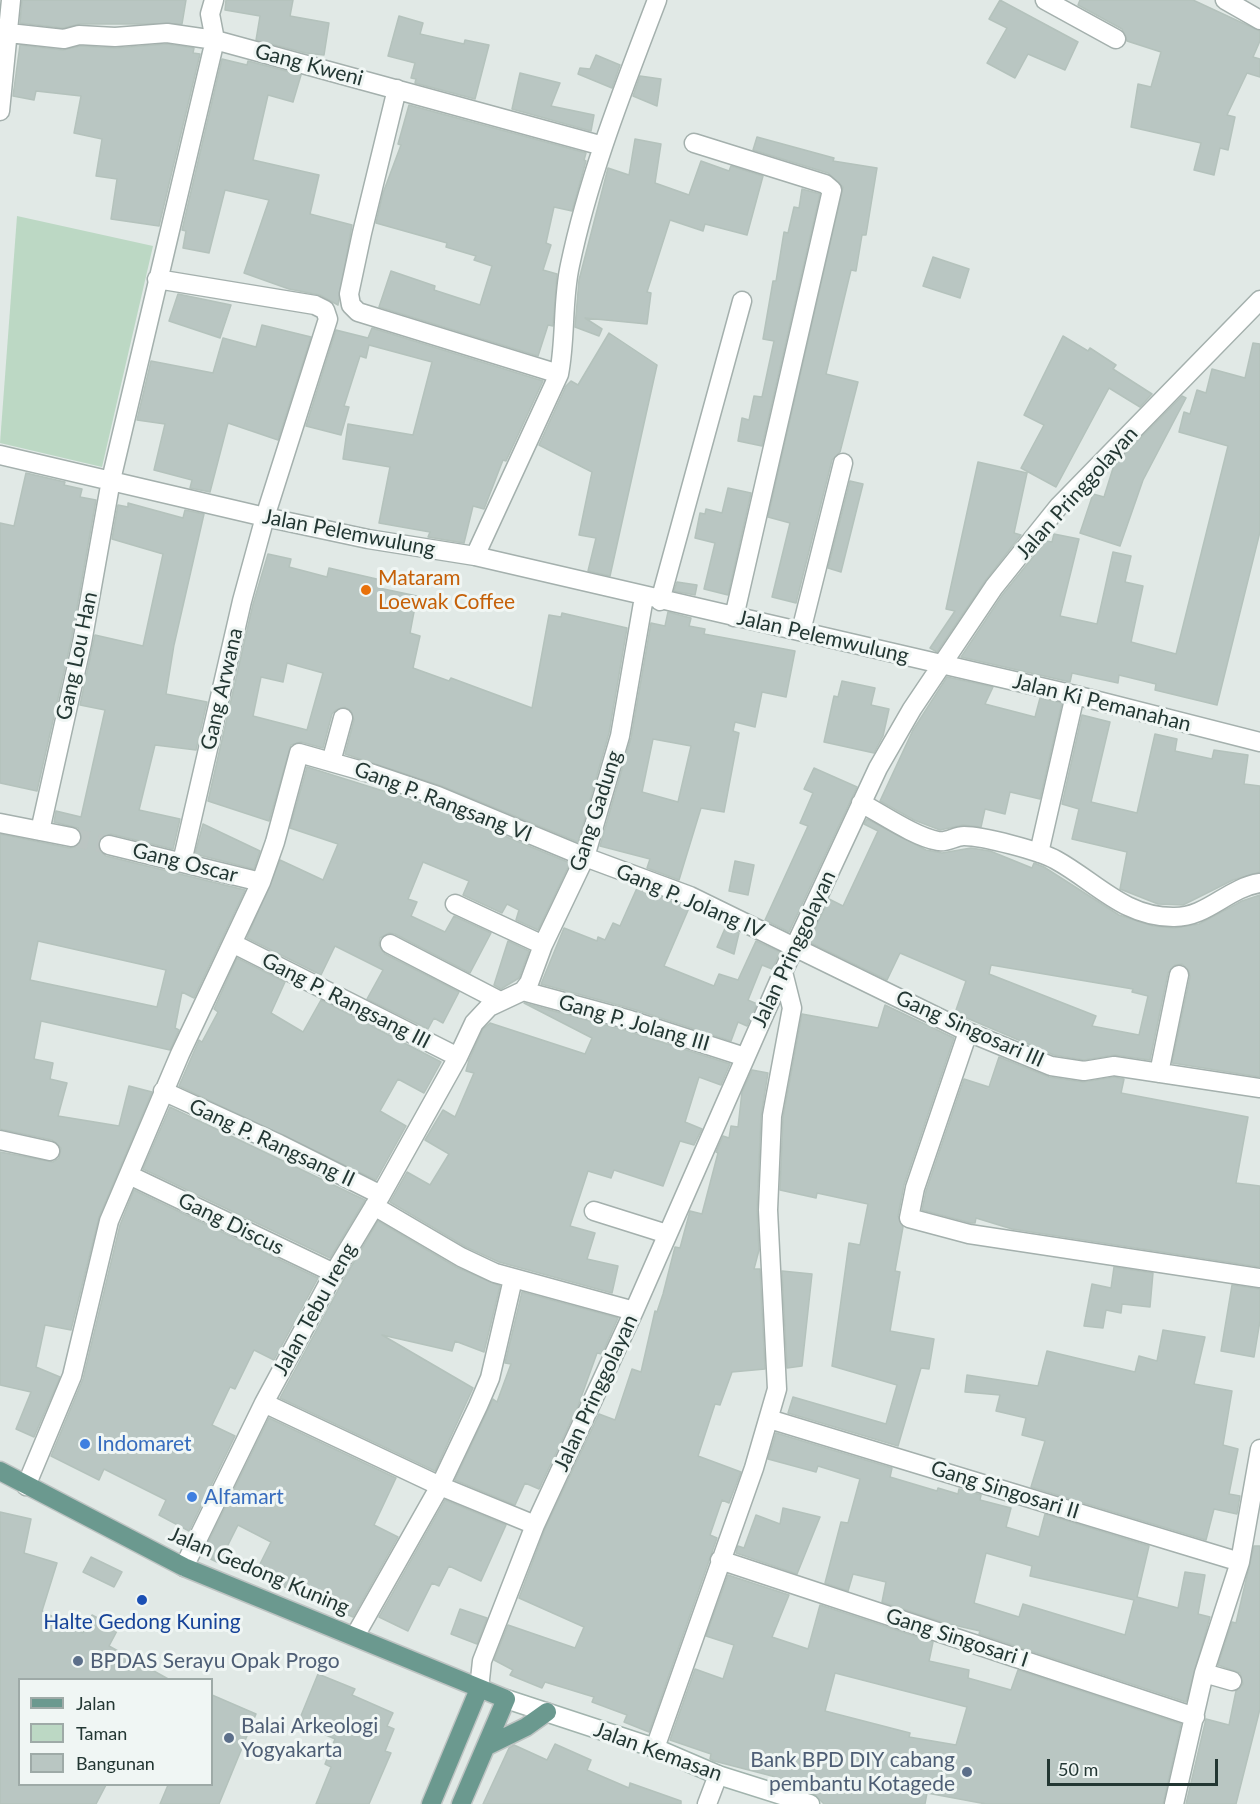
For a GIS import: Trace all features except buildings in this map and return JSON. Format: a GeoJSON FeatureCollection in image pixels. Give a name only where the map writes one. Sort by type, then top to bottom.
{"type":"FeatureCollection","features":[{"type":"Feature","properties":{"kind":"main road","name":"Jalan Gedong Kuning"},"geometry":{"type":"LineString","coordinates":[[0,1471],[184,1567],[506,1699]]}},
{"type":"Feature","properties":{"kind":"main road"},"geometry":{"type":"LineString","coordinates":[[431,1804],[479,1689]]}},
{"type":"Feature","properties":{"kind":"main road"},"geometry":{"type":"LineString","coordinates":[[461,1804],[506,1699]]}},
{"type":"Feature","properties":{"kind":"main road"},"geometry":{"type":"LineString","coordinates":[[487,1746],[526,1728],[547,1712]]}},
{"type":"Feature","properties":{"kind":"street"},"geometry":{"type":"LineString","coordinates":[[0,111],[9,33],[10,0]]}},
{"type":"Feature","properties":{"kind":"street"},"geometry":{"type":"LineString","coordinates":[[214,0],[210,14],[215,40]]}},
{"type":"Feature","properties":{"kind":"street"},"geometry":{"type":"LineString","coordinates":[[475,556],[559,374],[563,353],[570,264],[603,146],[657,0]]}},
{"type":"Feature","properties":{"kind":"street"},"geometry":{"type":"LineString","coordinates":[[1225,0],[1260,20]]}},
{"type":"Feature","properties":{"kind":"street"},"geometry":{"type":"LineString","coordinates":[[1049,1],[1116,39]]}},
{"type":"Feature","properties":{"kind":"street","name":"Gang Kweni"},"geometry":{"type":"LineString","coordinates":[[9,33],[64,39],[79,35],[115,37],[167,33],[215,40],[603,146]]}},
{"type":"Feature","properties":{"kind":"street","name":"Gang Lou Han"},"geometry":{"type":"LineString","coordinates":[[40,831],[82,644],[111,480],[215,40]]}},
{"type":"Feature","properties":{"kind":"street"},"geometry":{"type":"LineString","coordinates":[[397,89],[362,233],[350,294],[351,305],[358,312],[559,374]]}},
{"type":"Feature","properties":{"kind":"street"},"geometry":{"type":"LineString","coordinates":[[694,143],[825,184],[832,190],[734,616]]}},
{"type":"Feature","properties":{"kind":"street","name":"Gang Arwana"},"geometry":{"type":"LineString","coordinates":[[157,279],[315,305],[327,314],[328,323],[265,517],[242,601],[182,862]]}},
{"type":"Feature","properties":{"kind":"street","name":"Jalan Pringgolayan"},"geometry":{"type":"LineString","coordinates":[[479,1689],[482,1661],[535,1525],[634,1311],[745,1057],[861,803],[912,709],[994,587],[1059,506],[1260,300]]}},
{"type":"Feature","properties":{"kind":"street","name":"Gang Gadung"},"geometry":{"type":"LineString","coordinates":[[523,991],[585,857],[620,736],[652,599],[742,301]]}},
{"type":"Feature","properties":{"kind":"street","name":"Jalan Pelemwulung"},"geometry":{"type":"LineString","coordinates":[[0,454],[265,517],[368,539],[475,556],[943,666]]}},
{"type":"Feature","properties":{"kind":"street"},"geometry":{"type":"LineString","coordinates":[[801,631],[843,464]]}},
{"type":"Feature","properties":{"kind":"street","name":"Jalan Ki Pemanahan"},"geometry":{"type":"LineString","coordinates":[[943,666],[1075,695],[1260,742]]}},
{"type":"Feature","properties":{"kind":"street"},"geometry":{"type":"LineString","coordinates":[[1039,853],[1075,695]]}},
{"type":"Feature","properties":{"kind":"street"},"geometry":{"type":"LineString","coordinates":[[331,762],[343,718]]}},
{"type":"Feature","properties":{"kind":"street","name":"Gang P. Rangsang VI"},"geometry":{"type":"LineString","coordinates":[[261,882],[275,842],[299,753],[438,796],[585,857]]}},
{"type":"Feature","properties":{"kind":"street"},"geometry":{"type":"LineString","coordinates":[[861,803],[938,841],[966,836],[1039,853],[1057,860],[1125,906],[1172,917],[1199,912],[1235,890],[1260,883]]}},
{"type":"Feature","properties":{"kind":"street"},"geometry":{"type":"LineString","coordinates":[[0,823],[71,837]]}},
{"type":"Feature","properties":{"kind":"street","name":"Gang Oscar"},"geometry":{"type":"LineString","coordinates":[[109,845],[261,882]]}},
{"type":"Feature","properties":{"kind":"street","name":"Gang P. Jolang IV"},"geometry":{"type":"LineString","coordinates":[[585,857],[690,896],[795,946]]}},
{"type":"Feature","properties":{"kind":"street"},"geometry":{"type":"LineString","coordinates":[[26,1486],[72,1376],[96,1284],[105,1233],[164,1091],[261,882]]}},
{"type":"Feature","properties":{"kind":"street"},"geometry":{"type":"LineString","coordinates":[[455,904],[543,945]]}},
{"type":"Feature","properties":{"kind":"street","name":"Gang P. Rangsang III"},"geometry":{"type":"LineString","coordinates":[[234,944],[458,1058]]}},
{"type":"Feature","properties":{"kind":"street"},"geometry":{"type":"LineString","coordinates":[[390,944],[500,1001]]}},
{"type":"Feature","properties":{"kind":"street","name":"Gang Singosari III"},"geometry":{"type":"LineString","coordinates":[[795,946],[1014,1053],[1066,1069],[1084,1071],[1114,1065],[1260,1088]]}},
{"type":"Feature","properties":{"kind":"street"},"geometry":{"type":"LineString","coordinates":[[655,1748],[769,1419],[777,1389],[768,1210],[772,1116],[792,1008],[783,972]]}},
{"type":"Feature","properties":{"kind":"street"},"geometry":{"type":"LineString","coordinates":[[1159,1073],[1179,975]]}},
{"type":"Feature","properties":{"kind":"street"},"geometry":{"type":"LineString","coordinates":[[458,1058],[474,1023],[489,1007],[523,991]]}},
{"type":"Feature","properties":{"kind":"street","name":"Gang P. Jolang III"},"geometry":{"type":"LineString","coordinates":[[523,991],[630,1020],[745,1057]]}},
{"type":"Feature","properties":{"kind":"street"},"geometry":{"type":"LineString","coordinates":[[968,1032],[915,1188],[909,1218],[969,1234],[1260,1278]]}},
{"type":"Feature","properties":{"kind":"street","name":"Jalan Tebu Ireng"},"geometry":{"type":"LineString","coordinates":[[184,1567],[264,1403],[334,1273],[458,1058]]}},
{"type":"Feature","properties":{"kind":"street","name":"Gang P. Rangsang II"},"geometry":{"type":"LineString","coordinates":[[164,1091],[279,1144],[377,1201],[472,1263],[513,1279],[634,1311]]}},
{"type":"Feature","properties":{"kind":"street"},"geometry":{"type":"LineString","coordinates":[[0,1140],[50,1151]]}},
{"type":"Feature","properties":{"kind":"street","name":"Gang Discus"},"geometry":{"type":"LineString","coordinates":[[129,1174],[334,1273]]}},
{"type":"Feature","properties":{"kind":"street"},"geometry":{"type":"LineString","coordinates":[[594,1211],[667,1234]]}},
{"type":"Feature","properties":{"kind":"street"},"geometry":{"type":"LineString","coordinates":[[355,1636],[440,1486],[490,1378],[513,1279]]}},
{"type":"Feature","properties":{"kind":"street"},"geometry":{"type":"LineString","coordinates":[[264,1403],[440,1486],[535,1525]]}},
{"type":"Feature","properties":{"kind":"street","name":"Gang Singosari II"},"geometry":{"type":"LineString","coordinates":[[769,1419],[1240,1562]]}},
{"type":"Feature","properties":{"kind":"street"},"geometry":{"type":"LineString","coordinates":[[1174,1804],[1204,1673],[1240,1562],[1260,1449]]}},
{"type":"Feature","properties":{"kind":"street","name":"Gang Singosari I"},"geometry":{"type":"LineString","coordinates":[[720,1560],[1195,1717]]}},
{"type":"Feature","properties":{"kind":"street"},"geometry":{"type":"LineString","coordinates":[[1204,1673],[1232,1681]]}},
{"type":"Feature","properties":{"kind":"street","name":"Jalan Kemasan"},"geometry":{"type":"LineString","coordinates":[[506,1699],[655,1748],[718,1775],[810,1804]]}},
{"type":"Feature","properties":{"kind":"street"},"geometry":{"type":"LineString","coordinates":[[707,1804],[718,1775]]}},
{"type":"Feature","properties":{"kind":"green space"},"geometry":{"type":"Polygon","coordinates":[[[17,216],[153,246],[102,467],[0,443],[17,216]]]}},
{"type":"Feature","properties":{"kind":"tunnel"},"geometry":{"type":"LineString","coordinates":[[71,837],[109,845]]}},
{"type":"Feature","properties":{"kind":"place","name":"Mataram Loewak Coffee"},"geometry":{"type":"Point","coordinates":[366,590]}},
{"type":"Feature","properties":{"kind":"place","name":"Indomaret"},"geometry":{"type":"Point","coordinates":[85,1444]}},
{"type":"Feature","properties":{"kind":"place","name":"Alfamart"},"geometry":{"type":"Point","coordinates":[192,1497]}},
{"type":"Feature","properties":{"kind":"place","name":"Halte Gedong Kuning"},"geometry":{"type":"Point","coordinates":[142,1600]}},
{"type":"Feature","properties":{"kind":"place","name":"BPDAS Serayu Opak Progo"},"geometry":{"type":"Point","coordinates":[78,1661]}},
{"type":"Feature","properties":{"kind":"place","name":"Balai Arkeologi Yogyakarta"},"geometry":{"type":"Point","coordinates":[229,1738]}},
{"type":"Feature","properties":{"kind":"place","name":"Bank BPD DIY cabang pembantu Kotagede"},"geometry":{"type":"Point","coordinates":[967,1772]}}]}
